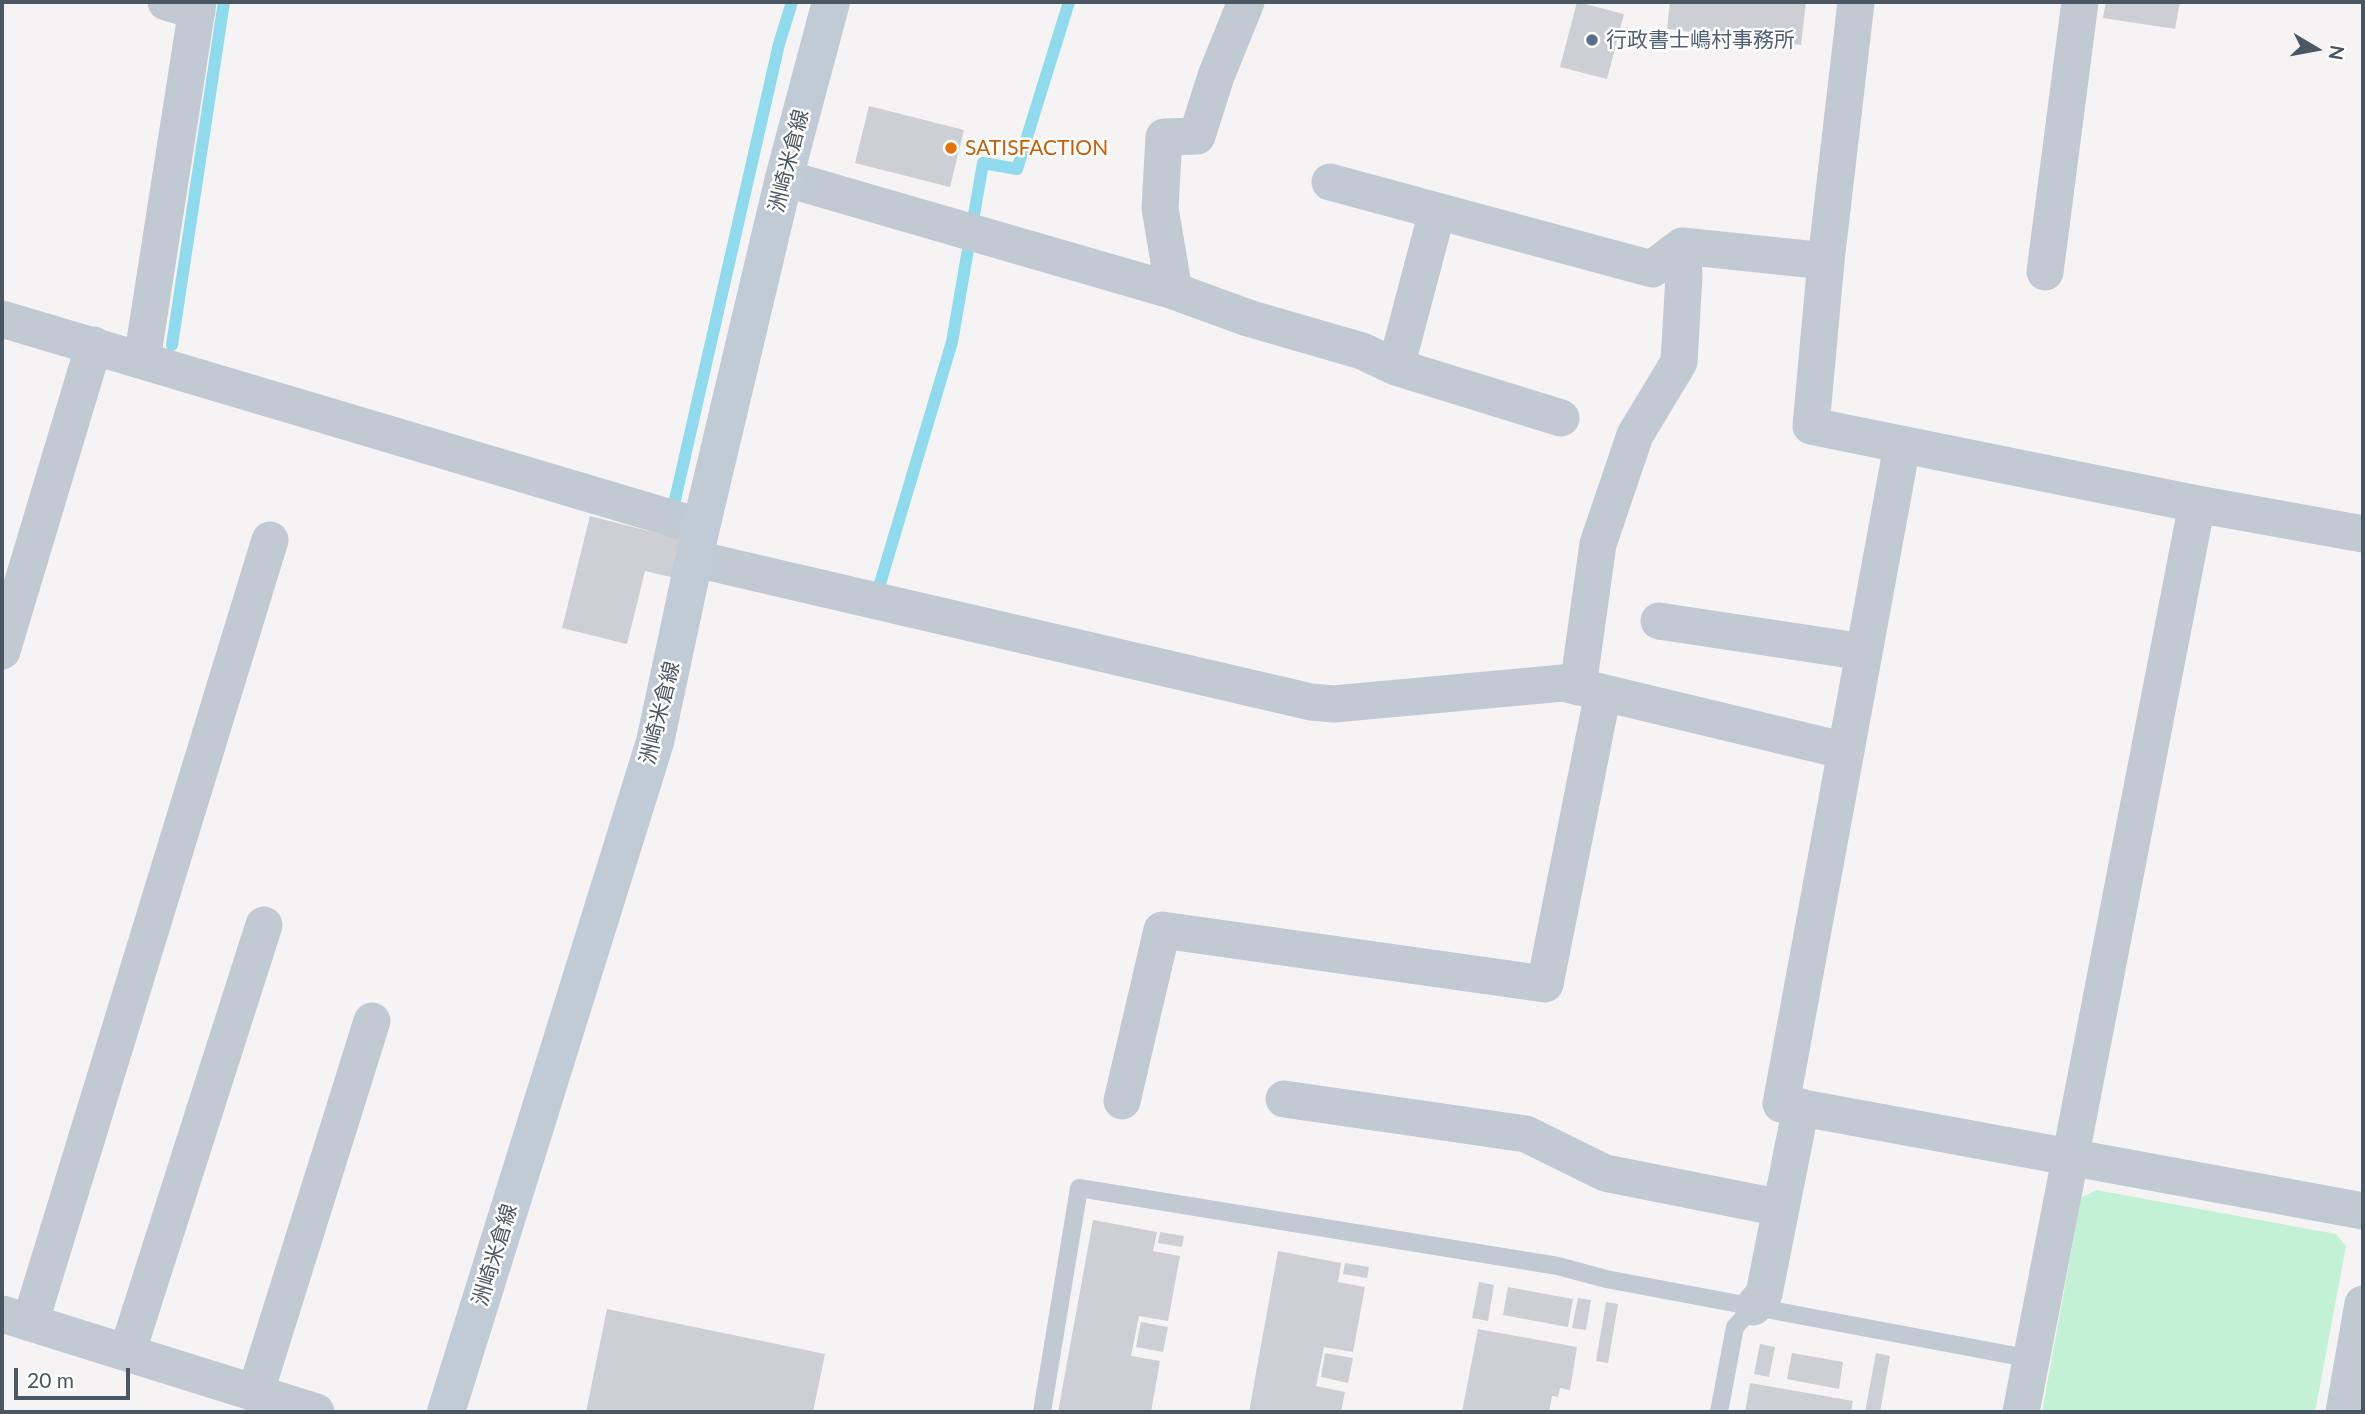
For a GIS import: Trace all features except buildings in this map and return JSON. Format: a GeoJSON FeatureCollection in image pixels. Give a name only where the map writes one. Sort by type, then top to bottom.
{"type":"FeatureCollection","features":[{"type":"Feature","properties":{"kind":"main road","name":"洲崎米倉線"},"geometry":{"type":"LineString","coordinates":[[446,1412],[655,742],[784,178],[831,2]]}},
{"type":"Feature","properties":{"kind":"street"},"geometry":{"type":"LineString","coordinates":[[1174,291],[1160,208],[1164,137],[1196,136],[1216,76],[1246,2]]}},
{"type":"Feature","properties":{"kind":"street"},"geometry":{"type":"LineString","coordinates":[[1856,2],[1826,261],[1811,426],[2197,504],[2363,534]]}},
{"type":"Feature","properties":{"kind":"street"},"geometry":{"type":"LineString","coordinates":[[2045,272],[2080,2]]}},
{"type":"Feature","properties":{"kind":"street"},"geometry":{"type":"LineString","coordinates":[[142,360],[187,5]]}},
{"type":"Feature","properties":{"kind":"street"},"geometry":{"type":"LineString","coordinates":[[784,178],[1174,291],[1248,318],[1362,351],[1396,367],[1561,418]]}},
{"type":"Feature","properties":{"kind":"street"},"geometry":{"type":"LineString","coordinates":[[1330,182],[1652,269],[1682,246],[1826,261]]}},
{"type":"Feature","properties":{"kind":"street"},"geometry":{"type":"LineString","coordinates":[[1396,367],[1437,212]]}},
{"type":"Feature","properties":{"kind":"street"},"geometry":{"type":"LineString","coordinates":[[1122,1101],[1162,930],[1545,984],[1591,690],[1598,544],[1635,435],[1679,362],[1684,275],[1682,246]]}},
{"type":"Feature","properties":{"kind":"street"},"geometry":{"type":"LineString","coordinates":[[2,319],[142,360],[699,543],[1311,702],[1334,704],[1563,683],[1846,751]]}},
{"type":"Feature","properties":{"kind":"street"},"geometry":{"type":"LineString","coordinates":[[2,650],[93,345]]}},
{"type":"Feature","properties":{"kind":"street"},"geometry":{"type":"LineString","coordinates":[[1902,446],[1781,1104],[2363,1211]]}},
{"type":"Feature","properties":{"kind":"street"},"geometry":{"type":"LineString","coordinates":[[2021,1412],[2197,504]]}},
{"type":"Feature","properties":{"kind":"street"},"geometry":{"type":"LineString","coordinates":[[270,540],[16,1318],[316,1412]]}},
{"type":"Feature","properties":{"kind":"street"},"geometry":{"type":"LineString","coordinates":[[1658,621],[1864,652]]}},
{"type":"Feature","properties":{"kind":"street"},"geometry":{"type":"LineString","coordinates":[[127,1353],[264,925]]}},
{"type":"Feature","properties":{"kind":"street"},"geometry":{"type":"LineString","coordinates":[[255,1394],[372,1021]]}},
{"type":"Feature","properties":{"kind":"street"},"geometry":{"type":"LineString","coordinates":[[1284,1099],[1526,1135],[1605,1173],[1781,1208]]}},
{"type":"Feature","properties":{"kind":"street"},"geometry":{"type":"LineString","coordinates":[[1753,1307],[1764,1294],[1801,1107]]}},
{"type":"Feature","properties":{"kind":"street"},"geometry":{"type":"LineString","coordinates":[[2344,1412],[2363,1304]]}},
{"type":"Feature","properties":{"kind":"lane"},"geometry":{"type":"LineString","coordinates":[[1042,1412],[1079,1188],[1558,1266],[1606,1279],[2032,1359]]}},
{"type":"Feature","properties":{"kind":"lane"},"geometry":{"type":"LineString","coordinates":[[1719,1412],[1735,1327],[1753,1307]]}},
{"type":"Feature","properties":{"kind":"green space"},"geometry":{"type":"Polygon","coordinates":[[[2096,1190],[2336,1234],[2346,1246],[2315,1412],[2042,1412],[2081,1198],[2096,1190]]]}},
{"type":"Feature","properties":{"kind":"waterway"},"geometry":{"type":"LineString","coordinates":[[172,345],[224,2]]}},
{"type":"Feature","properties":{"kind":"waterway"},"geometry":{"type":"LineString","coordinates":[[675,500],[779,44],[792,2]]}},
{"type":"Feature","properties":{"kind":"waterway"},"geometry":{"type":"LineString","coordinates":[[879,587],[952,342],[983,163],[1017,169],[1069,2]]}},
{"type":"Feature","properties":{"kind":"place","name":"行政書士嶋村事務所"},"geometry":{"type":"Point","coordinates":[1592,40]}},
{"type":"Feature","properties":{"kind":"place","name":"SATISFACTION"},"geometry":{"type":"Point","coordinates":[951,148]}}]}
